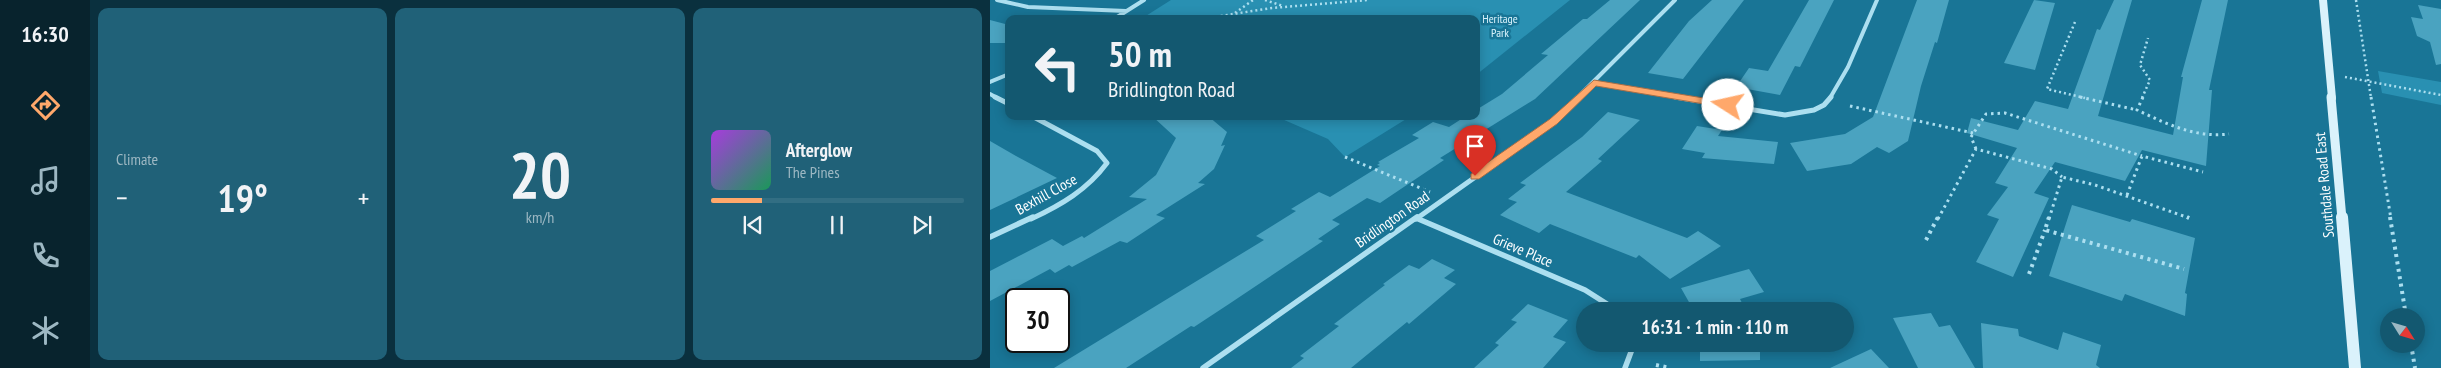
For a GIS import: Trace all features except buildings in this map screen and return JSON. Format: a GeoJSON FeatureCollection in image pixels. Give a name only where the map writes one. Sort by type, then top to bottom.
{"type":"FeatureCollection","features":[{"type":"Feature","properties":{"kind":"main road","name":"Southdale Road East"},"geometry":{"type":"LineString","coordinates":[[2323,0],[2355,368]]}},
{"type":"Feature","properties":{"kind":"street"},"geometry":{"type":"LineString","coordinates":[[997,0],[1028,7],[1126,11]]}},
{"type":"Feature","properties":{"kind":"street"},"geometry":{"type":"LineString","coordinates":[[1120,15],[1144,0]]}},
{"type":"Feature","properties":{"kind":"street","name":"Bridlington Road"},"geometry":{"type":"LineString","coordinates":[[1203,368],[1553,122],[1675,0]]}},
{"type":"Feature","properties":{"kind":"street"},"geometry":{"type":"LineString","coordinates":[[1594,83],[1785,115],[1808,112],[1828,102],[1846,72],[1877,0]]}},
{"type":"Feature","properties":{"kind":"street"},"geometry":{"type":"LineString","coordinates":[[990,82],[1005,76]]}},
{"type":"Feature","properties":{"kind":"street"},"geometry":{"type":"LineString","coordinates":[[990,94],[1005,102]]}},
{"type":"Feature","properties":{"kind":"street","name":"Bexhill Close"},"geometry":{"type":"LineString","coordinates":[[990,237],[1064,201],[1098,178],[1107,163],[1097,152],[1039,120]]}},
{"type":"Feature","properties":{"kind":"street","name":"Grieve Place"},"geometry":{"type":"LineString","coordinates":[[1416,218],[1585,290],[1604,302]]}},
{"type":"Feature","properties":{"kind":"street"},"geometry":{"type":"LineString","coordinates":[[1625,368],[1631,352]]}},
{"type":"Feature","properties":{"kind":"path"},"geometry":{"type":"LineString","coordinates":[[1235,13],[1254,0]]}},
{"type":"Feature","properties":{"kind":"path"},"geometry":{"type":"LineString","coordinates":[[1265,0],[1286,7]]}},
{"type":"Feature","properties":{"kind":"path"},"geometry":{"type":"LineString","coordinates":[[1224,15],[1286,7],[1368,0]]}},
{"type":"Feature","properties":{"kind":"path"},"geometry":{"type":"LineString","coordinates":[[2356,0],[2405,308]]}},
{"type":"Feature","properties":{"kind":"path"},"geometry":{"type":"LineString","coordinates":[[2075,22],[2047,89],[2137,110],[2184,131],[2212,138],[2229,134]]}},
{"type":"Feature","properties":{"kind":"path"},"geometry":{"type":"LineString","coordinates":[[2137,110],[2150,80],[2140,65],[2148,38]]}},
{"type":"Feature","properties":{"kind":"path"},"geometry":{"type":"LineString","coordinates":[[2330,74],[2441,95]]}},
{"type":"Feature","properties":{"kind":"path"},"geometry":{"type":"LineString","coordinates":[[1850,106],[1973,133]]}},
{"type":"Feature","properties":{"kind":"path"},"geometry":{"type":"LineString","coordinates":[[2189,218],[2158,209],[2088,181],[2062,178],[2052,169],[1976,149],[1970,137],[1986,114],[2005,113],[2142,156],[2203,172]]}},
{"type":"Feature","properties":{"kind":"path"},"geometry":{"type":"LineString","coordinates":[[1926,240],[1976,149]]}},
{"type":"Feature","properties":{"kind":"path"},"geometry":{"type":"LineString","coordinates":[[2127,196],[2142,156]]}},
{"type":"Feature","properties":{"kind":"path"},"geometry":{"type":"LineString","coordinates":[[1345,157],[1348,160],[1444,198]]}},
{"type":"Feature","properties":{"kind":"path"},"geometry":{"type":"LineString","coordinates":[[2029,274],[2062,178]]}},
{"type":"Feature","properties":{"kind":"path"},"geometry":{"type":"LineString","coordinates":[[2045,230],[2184,269]]}},
{"type":"Feature","properties":{"kind":"path"},"geometry":{"type":"LineString","coordinates":[[2412,353],[2415,368]]}},
{"type":"Feature","properties":{"kind":"path"},"geometry":{"type":"LineString","coordinates":[[1656,365],[1670,368]]}},
{"type":"Feature","properties":{"kind":"green space","name":"Heritage Park"},"geometry":{"type":"Polygon","coordinates":[[[1171,0],[1570,0],[1480,72],[1480,15],[1147,15],[1171,0]]]}},
{"type":"Feature","properties":{"kind":"green space"},"geometry":{"type":"Polygon","coordinates":[[[2378,71],[2441,82],[2441,105],[2382,93],[2378,71]]]}},
{"type":"Feature","properties":{"kind":"green space"},"geometry":{"type":"Polygon","coordinates":[[[1284,120],[1405,120],[1345,157],[1328,139],[1284,120]]]}},
{"type":"Feature","properties":{"kind":"route"},"geometry":{"type":"LineString","coordinates":[[1475,176],[1553,122],[1594,83],[1728,105]]}}]}
